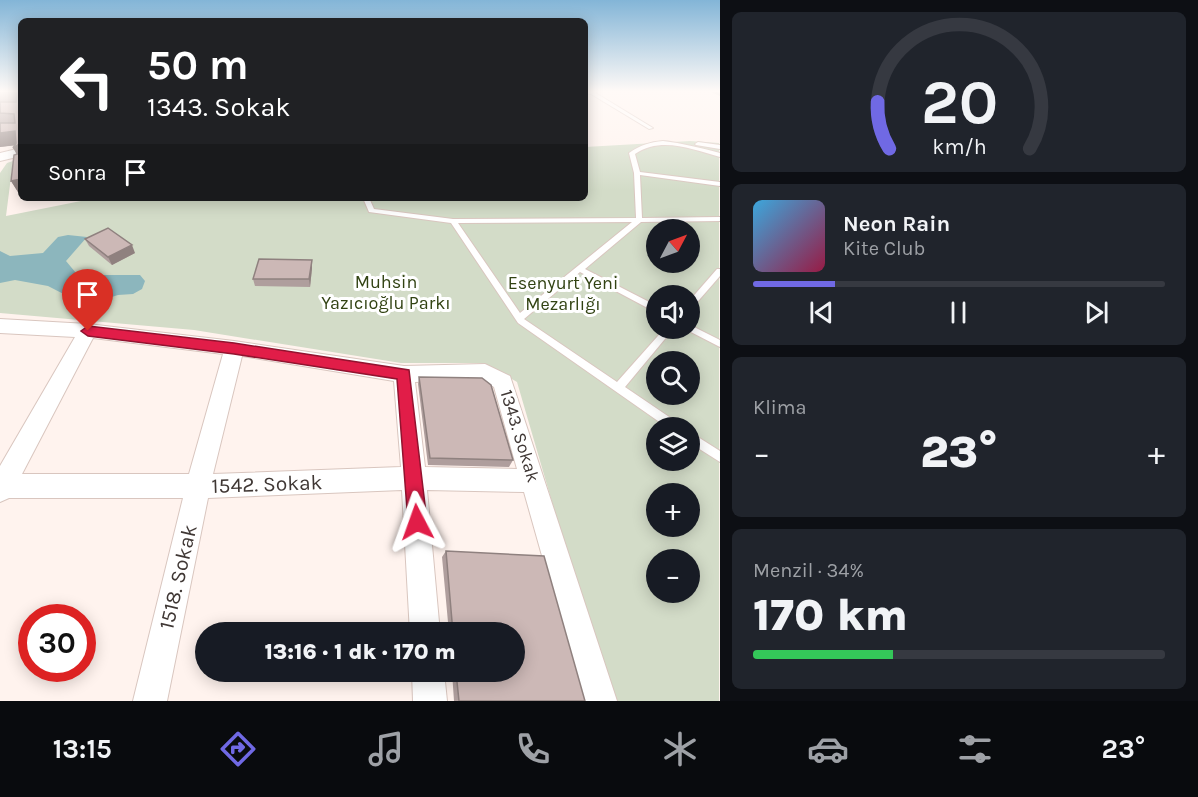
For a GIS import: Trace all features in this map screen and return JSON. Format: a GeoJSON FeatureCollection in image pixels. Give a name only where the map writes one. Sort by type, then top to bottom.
{"type":"FeatureCollection","features":[{"type":"Feature","properties":{"kind":"street"},"geometry":{"type":"LineString","coordinates":[[0,157],[18,153]]}},
{"type":"Feature","properties":{"kind":"street","name":"1343. Sokak"},"geometry":{"type":"LineString","coordinates":[[0,326],[88,331],[234,348],[404,374],[486,372],[503,382],[600,701]]}},
{"type":"Feature","properties":{"kind":"street"},"geometry":{"type":"LineString","coordinates":[[1,487],[88,331]]}},
{"type":"Feature","properties":{"kind":"street","name":"1518. Sokak"},"geometry":{"type":"LineString","coordinates":[[150,701],[198,486],[234,348]]}},
{"type":"Feature","properties":{"kind":"street"},"geometry":{"type":"LineString","coordinates":[[404,374],[424,622]]}},
{"type":"Feature","properties":{"kind":"street","name":"1542. Sokak"},"geometry":{"type":"LineString","coordinates":[[1,487],[198,486],[414,478],[534,481]]}},
{"type":"Feature","properties":{"kind":"street"},"geometry":{"type":"LineString","coordinates":[[429,682],[430,701]]}},
{"type":"Feature","properties":{"kind":"lane"},"geometry":{"type":"LineString","coordinates":[[645,125],[651,128]]}},
{"type":"Feature","properties":{"kind":"lane"},"geometry":{"type":"LineString","coordinates":[[639,220],[637,172],[632,153],[643,146],[675,143],[720,147]]}},
{"type":"Feature","properties":{"kind":"lane"},"geometry":{"type":"LineString","coordinates":[[675,143],[720,155]]}},
{"type":"Feature","properties":{"kind":"lane"},"geometry":{"type":"LineString","coordinates":[[637,172],[720,184]]}},
{"type":"Feature","properties":{"kind":"lane"},"geometry":{"type":"LineString","coordinates":[[367,201],[371,211],[453,221],[720,219]]}},
{"type":"Feature","properties":{"kind":"lane"},"geometry":{"type":"LineString","coordinates":[[519,319],[639,220]]}},
{"type":"Feature","properties":{"kind":"lane"},"geometry":{"type":"LineString","coordinates":[[453,221],[519,319],[660,417]]}},
{"type":"Feature","properties":{"kind":"lane"},"geometry":{"type":"LineString","coordinates":[[580,269],[646,304]]}},
{"type":"Feature","properties":{"kind":"lane"},"geometry":{"type":"LineString","coordinates":[[700,294],[720,271]]}},
{"type":"Feature","properties":{"kind":"lane"},"geometry":{"type":"LineString","coordinates":[[700,333],[720,344]]}},
{"type":"Feature","properties":{"kind":"lane"},"geometry":{"type":"LineString","coordinates":[[618,388],[660,339]]}},
{"type":"Feature","properties":{"kind":"lane"},"geometry":{"type":"LineString","coordinates":[[700,444],[720,457]]}},
{"type":"Feature","properties":{"kind":"green space","name":"Esenyurt Yeni Mezarlığı"},"geometry":{"type":"Polygon","coordinates":[[[690,141],[719,143],[719,701],[610,701],[517,382],[484,363],[401,363],[194,330],[0,313],[0,173],[7,163],[13,161],[6,216],[81,201],[588,201],[588,147],[690,141]]]}},
{"type":"Feature","properties":{"kind":"water"},"geometry":{"type":"Polygon","coordinates":[[[68,235],[87,237],[66,261],[76,273],[140,275],[145,281],[142,289],[133,294],[118,295],[96,302],[79,302],[48,286],[15,280],[0,283],[0,251],[10,256],[43,253],[58,237],[68,235]]]}},
{"type":"Feature","properties":{"kind":"building"},"geometry":{"type":"Polygon","coordinates":[[[0,125],[18,125],[18,145],[13,148],[16,143],[15,131],[0,133],[0,125]]]}},
{"type":"Feature","properties":{"kind":"building"},"geometry":{"type":"Polygon","coordinates":[[[18,154],[18,180],[11,181],[14,155],[18,154]]]}},
{"type":"Feature","properties":{"kind":"building"},"geometry":{"type":"Polygon","coordinates":[[[108,228],[132,245],[108,257],[85,239],[108,228]]]}},
{"type":"Feature","properties":{"kind":"building"},"geometry":{"type":"Polygon","coordinates":[[[259,259],[312,260],[309,279],[253,279],[259,259]]]}},
{"type":"Feature","properties":{"kind":"building"},"geometry":{"type":"Polygon","coordinates":[[[419,377],[482,378],[491,385],[513,460],[430,458],[419,377]]]}},
{"type":"Feature","properties":{"kind":"building"},"geometry":{"type":"Polygon","coordinates":[[[446,551],[544,556],[585,701],[459,701],[457,682],[525,682],[525,622],[452,622],[446,551]]]}},
{"type":"Feature","properties":{"kind":"route"},"geometry":{"type":"LineString","coordinates":[[88,331],[234,348],[404,374],[417,522]]}},
{"type":"Feature","properties":{"kind":"park label","name":"Muhsin Yazıcıoğlu Parkı"},"geometry":{"type":"Point","coordinates":[386,292]}}]}
